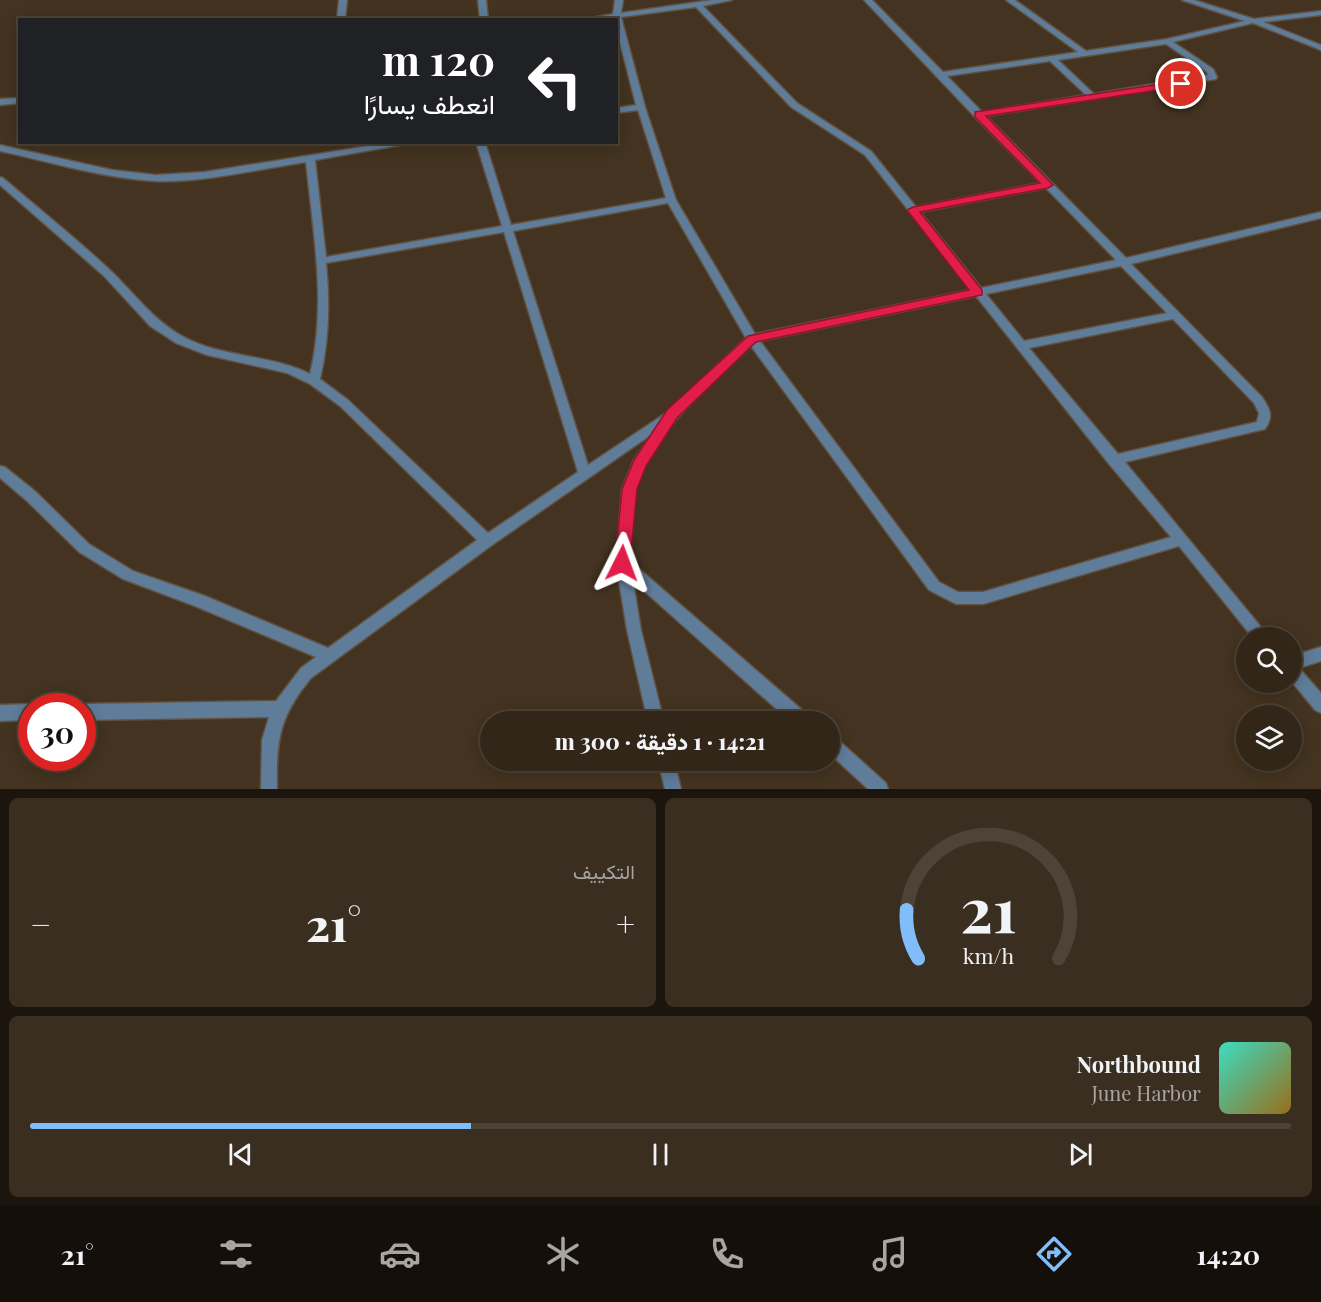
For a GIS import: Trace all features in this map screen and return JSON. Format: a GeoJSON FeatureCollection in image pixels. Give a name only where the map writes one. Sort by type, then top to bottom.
{"type":"FeatureCollection","features":[{"type":"Feature","properties":{"kind":"street"},"geometry":{"type":"LineString","coordinates":[[341,18],[343,0]]}},
{"type":"Feature","properties":{"kind":"street"},"geometry":{"type":"LineString","coordinates":[[482,0],[484,18]]}},
{"type":"Feature","properties":{"kind":"street"},"geometry":{"type":"LineString","coordinates":[[619,0],[617,14],[641,107],[671,200],[752,339],[934,586],[956,598],[983,598],[1181,540]]}},
{"type":"Feature","properties":{"kind":"street"},"geometry":{"type":"LineString","coordinates":[[595,18],[728,0]]}},
{"type":"Feature","properties":{"kind":"street"},"geometry":{"type":"LineString","coordinates":[[868,0],[1258,400],[1266,412],[1266,420],[1261,426],[1114,460]]}},
{"type":"Feature","properties":{"kind":"street"},"geometry":{"type":"LineString","coordinates":[[1010,0],[1083,52]]}},
{"type":"Feature","properties":{"kind":"street"},"geometry":{"type":"LineString","coordinates":[[1186,0],[1254,21],[1321,48]]}},
{"type":"Feature","properties":{"kind":"street"},"geometry":{"type":"LineString","coordinates":[[1195,0],[1202,6]]}},
{"type":"Feature","properties":{"kind":"street"},"geometry":{"type":"LineString","coordinates":[[698,4],[794,105],[868,153],[1021,346],[1254,627]]}},
{"type":"Feature","properties":{"kind":"street"},"geometry":{"type":"LineString","coordinates":[[940,75],[1167,40],[1254,21],[1321,13]]}},
{"type":"Feature","properties":{"kind":"street"},"geometry":{"type":"LineString","coordinates":[[978,114],[1213,77],[1210,71],[1167,40]]}},
{"type":"Feature","properties":{"kind":"street"},"geometry":{"type":"LineString","coordinates":[[1051,58],[1093,97]]}},
{"type":"Feature","properties":{"kind":"street"},"geometry":{"type":"LineString","coordinates":[[0,102],[18,100]]}},
{"type":"Feature","properties":{"kind":"street"},"geometry":{"type":"LineString","coordinates":[[618,111],[641,107]]}},
{"type":"Feature","properties":{"kind":"street"},"geometry":{"type":"LineString","coordinates":[[0,148],[112,173],[156,178],[205,175],[401,144]]}},
{"type":"Feature","properties":{"kind":"street"},"geometry":{"type":"LineString","coordinates":[[481,144],[585,474]]}},
{"type":"Feature","properties":{"kind":"street"},"geometry":{"type":"LineString","coordinates":[[310,159],[320,261],[322,332],[319,366],[314,381]]}},
{"type":"Feature","properties":{"kind":"street"},"geometry":{"type":"LineString","coordinates":[[0,180],[108,274],[154,323],[180,340],[207,351],[290,369],[314,381],[344,403],[487,541]]}},
{"type":"Feature","properties":{"kind":"street"},"geometry":{"type":"LineString","coordinates":[[913,210],[1048,185]]}},
{"type":"Feature","properties":{"kind":"street"},"geometry":{"type":"LineString","coordinates":[[320,261],[671,200]]}},
{"type":"Feature","properties":{"kind":"street"},"geometry":{"type":"LineString","coordinates":[[269,789],[267,748],[279,709],[294,686],[328,655],[487,541],[672,414],[752,339],[1124,262],[1321,215]]}},
{"type":"Feature","properties":{"kind":"street"},"geometry":{"type":"LineString","coordinates":[[1021,346],[1175,315]]}},
{"type":"Feature","properties":{"kind":"street"},"geometry":{"type":"LineString","coordinates":[[653,711],[634,630],[622,563],[629,489],[639,464],[672,414]]}},
{"type":"Feature","properties":{"kind":"street"},"geometry":{"type":"LineString","coordinates":[[0,471],[31,496],[84,548],[128,575],[200,601],[328,655]]}},
{"type":"Feature","properties":{"kind":"street"},"geometry":{"type":"LineString","coordinates":[[622,563],[790,711]]}},
{"type":"Feature","properties":{"kind":"street"},"geometry":{"type":"LineString","coordinates":[[1302,660],[1321,654]]}},
{"type":"Feature","properties":{"kind":"street"},"geometry":{"type":"LineString","coordinates":[[1302,683],[1321,705]]}},
{"type":"Feature","properties":{"kind":"street"},"geometry":{"type":"LineString","coordinates":[[96,711],[279,709]]}},
{"type":"Feature","properties":{"kind":"street"},"geometry":{"type":"LineString","coordinates":[[0,713],[18,712]]}},
{"type":"Feature","properties":{"kind":"street"},"geometry":{"type":"LineString","coordinates":[[840,753],[880,789]]}},
{"type":"Feature","properties":{"kind":"street"},"geometry":{"type":"LineString","coordinates":[[669,771],[673,789]]}},
{"type":"Feature","properties":{"kind":"route"},"geometry":{"type":"LineString","coordinates":[[622,563],[629,489],[639,464],[672,414],[752,339],[978,292],[913,210],[1048,185],[978,114],[1181,84]]}}]}
